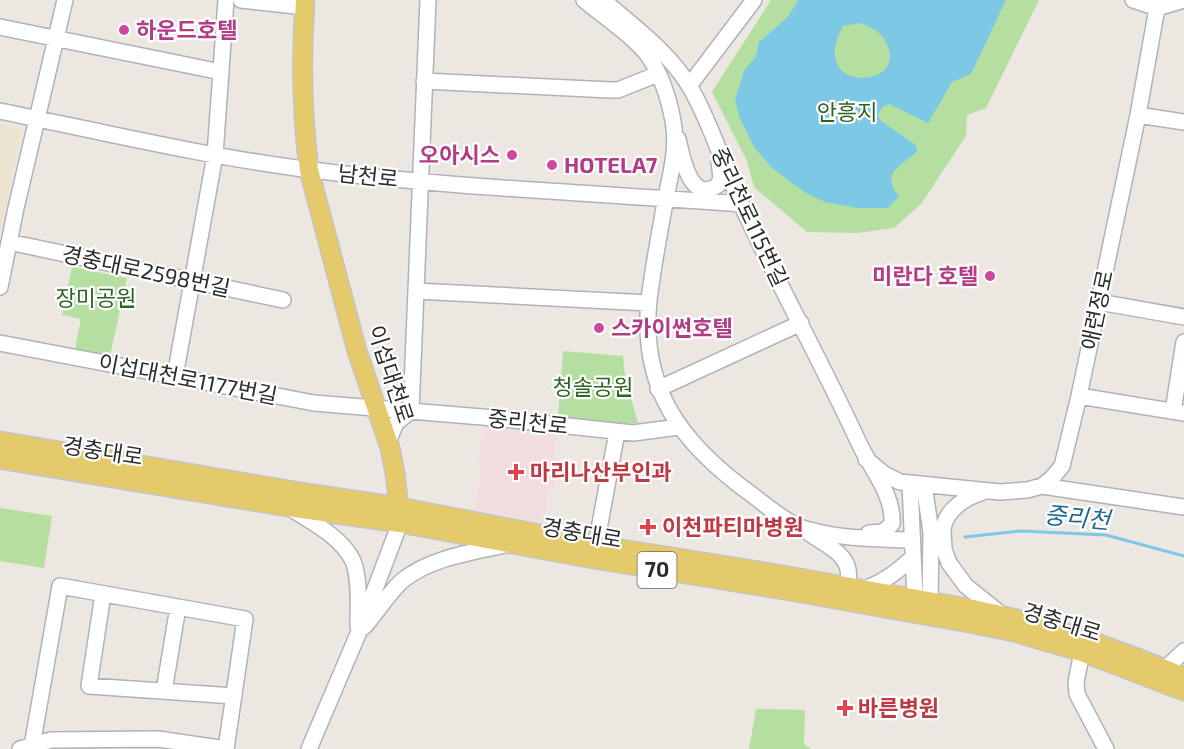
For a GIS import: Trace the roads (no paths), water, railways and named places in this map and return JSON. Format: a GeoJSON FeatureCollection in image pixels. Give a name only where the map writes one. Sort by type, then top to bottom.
{"type":"FeatureCollection","features":[{"type":"Feature","properties":{"kind":"main road","name":"이섭대천로"},"geometry":{"type":"LineString","coordinates":[[305,3],[303,76],[309,170],[357,351],[388,442],[395,473],[400,515]]}},
{"type":"Feature","properties":{"kind":"main road","name":"경충대로"},"geometry":{"type":"LineString","coordinates":[[0,441],[294,491],[400,515],[511,544],[922,607],[1004,615],[1080,637],[1175,659],[1184,676]]}},
{"type":"Feature","properties":{"kind":"main road","name":"경충대로"},"geometry":{"type":"LineString","coordinates":[[0,459],[288,507],[400,515],[864,589],[1082,652],[1184,691]]}},
{"type":"Feature","properties":{"kind":"street"},"geometry":{"type":"LineString","coordinates":[[0,287],[65,0]]}},
{"type":"Feature","properties":{"kind":"street"},"geometry":{"type":"LineString","coordinates":[[175,376],[215,155],[226,0]]}},
{"type":"Feature","properties":{"kind":"street"},"geometry":{"type":"LineString","coordinates":[[241,0],[305,3]]}},
{"type":"Feature","properties":{"kind":"street"},"geometry":{"type":"LineString","coordinates":[[419,182],[428,0]]}},
{"type":"Feature","properties":{"kind":"street"},"geometry":{"type":"LineString","coordinates":[[584,0],[639,45],[649,57],[658,74],[688,173],[694,184],[703,189],[714,188],[720,180],[717,147]]}},
{"type":"Feature","properties":{"kind":"street","name":"중리천로115번길"},"geometry":{"type":"LineString","coordinates":[[603,0],[665,55],[689,86],[741,204],[866,459],[889,499]]}},
{"type":"Feature","properties":{"kind":"street"},"geometry":{"type":"LineString","coordinates":[[689,86],[754,0]]}},
{"type":"Feature","properties":{"kind":"street"},"geometry":{"type":"LineString","coordinates":[[1133,0],[1159,4],[1184,0]]}},
{"type":"Feature","properties":{"kind":"street","name":"애련정로"},"geometry":{"type":"LineString","coordinates":[[1042,486],[1062,466],[1079,396],[1159,4]]}},
{"type":"Feature","properties":{"kind":"street"},"geometry":{"type":"LineString","coordinates":[[0,27],[221,72]]}},
{"type":"Feature","properties":{"kind":"street"},"geometry":{"type":"LineString","coordinates":[[424,81],[618,90],[658,74]]}},
{"type":"Feature","properties":{"kind":"street","name":"남천로"},"geometry":{"type":"LineString","coordinates":[[0,111],[215,155],[309,170],[419,182],[741,204]]}},
{"type":"Feature","properties":{"kind":"street"},"geometry":{"type":"LineString","coordinates":[[1138,114],[1184,122]]}},
{"type":"Feature","properties":{"kind":"street"},"geometry":{"type":"LineString","coordinates":[[673,122],[674,143],[649,303],[648,331],[658,389],[679,427],[693,445],[715,466],[771,509],[845,560],[849,574],[848,581],[840,586]]}},
{"type":"Feature","properties":{"kind":"street","name":"이섭대천로"},"geometry":{"type":"LineString","coordinates":[[411,411],[419,182]]}},
{"type":"Feature","properties":{"kind":"street","name":"경충대로2598번길"},"geometry":{"type":"LineString","coordinates":[[9,242],[283,300]]}},
{"type":"Feature","properties":{"kind":"street"},"geometry":{"type":"LineString","coordinates":[[416,291],[649,303]]}},
{"type":"Feature","properties":{"kind":"street"},"geometry":{"type":"LineString","coordinates":[[1099,302],[1184,317]]}},
{"type":"Feature","properties":{"kind":"street"},"geometry":{"type":"LineString","coordinates":[[658,389],[801,323]]}},
{"type":"Feature","properties":{"kind":"street","name":"이섭대천로1177번길"},"geometry":{"type":"LineString","coordinates":[[0,342],[300,401],[376,408]]}},
{"type":"Feature","properties":{"kind":"street"},"geometry":{"type":"LineString","coordinates":[[1079,396],[1179,412],[1184,342]]}},
{"type":"Feature","properties":{"kind":"street","name":"중리천로"},"geometry":{"type":"LineString","coordinates":[[376,408],[617,432],[646,433],[679,427]]}},
{"type":"Feature","properties":{"kind":"street"},"geometry":{"type":"LineString","coordinates":[[388,442],[396,423],[405,413],[411,411]]}},
{"type":"Feature","properties":{"kind":"street","name":"경충대로"},"geometry":{"type":"LineString","coordinates":[[596,545],[617,432]]}},
{"type":"Feature","properties":{"kind":"street"},"geometry":{"type":"LineString","coordinates":[[866,459],[884,474],[911,484],[930,514],[931,535],[922,607]]}},
{"type":"Feature","properties":{"kind":"street"},"geometry":{"type":"LineString","coordinates":[[911,484],[913,557],[922,607]]}},
{"type":"Feature","properties":{"kind":"street"},"geometry":{"type":"LineString","coordinates":[[852,538],[883,532],[890,527],[892,514],[889,499],[892,485],[911,484],[984,491],[1028,490],[1042,486],[1184,507]]}},
{"type":"Feature","properties":{"kind":"street"},"geometry":{"type":"LineString","coordinates":[[944,549],[943,527],[954,508],[970,496],[984,491]]}},
{"type":"Feature","properties":{"kind":"street"},"geometry":{"type":"LineString","coordinates":[[288,507],[325,531],[341,545],[353,561],[356,575],[358,634]]}},
{"type":"Feature","properties":{"kind":"street","name":"이섭대천로"},"geometry":{"type":"LineString","coordinates":[[309,749],[358,634],[400,515]]}},
{"type":"Feature","properties":{"kind":"street"},"geometry":{"type":"LineString","coordinates":[[800,528],[852,538],[912,540]]}},
{"type":"Feature","properties":{"kind":"street"},"geometry":{"type":"LineString","coordinates":[[931,535],[944,549],[950,563],[966,586],[1004,615]]}},
{"type":"Feature","properties":{"kind":"street"},"geometry":{"type":"LineString","coordinates":[[358,634],[401,582],[417,571],[462,555],[511,544]]}},
{"type":"Feature","properties":{"kind":"street"},"geometry":{"type":"LineString","coordinates":[[864,589],[895,573],[913,557]]}},
{"type":"Feature","properties":{"kind":"street"},"geometry":{"type":"LineString","coordinates":[[60,586],[103,594],[245,619],[226,749],[158,739],[51,740],[26,747],[60,586]]}},
{"type":"Feature","properties":{"kind":"street"},"geometry":{"type":"LineString","coordinates":[[103,594],[89,686],[234,696]]}},
{"type":"Feature","properties":{"kind":"street"},"geometry":{"type":"LineString","coordinates":[[164,691],[178,607]]}},
{"type":"Feature","properties":{"kind":"street"},"geometry":{"type":"LineString","coordinates":[[1082,652],[1076,682],[1077,694],[1106,749]]}},
{"type":"Feature","properties":{"kind":"water","name":"안흥지"},"geometry":{"type":"Polygon","coordinates":[[[798,0],[1006,0],[971,74],[952,82],[928,123],[889,104],[882,107],[878,115],[881,121],[916,145],[917,152],[894,171],[891,182],[899,196],[888,208],[858,208],[825,202],[806,193],[772,168],[754,147],[739,116],[735,99],[744,71],[756,56],[759,42],[788,17],[798,0]],[[860,23],[843,26],[835,47],[837,63],[845,73],[857,77],[870,77],[881,72],[889,63],[889,50],[885,40],[878,32],[860,23]]]}},
{"type":"Feature","properties":{"kind":"waterway","name":"중리천"},"geometry":{"type":"LineString","coordinates":[[965,537],[1021,531],[1106,535],[1184,556]]}},
{"type":"Feature","properties":{"kind":"place","name":"하운드호텔"},"geometry":{"type":"Point","coordinates":[124,30]}},
{"type":"Feature","properties":{"kind":"place","name":"오아시스"},"geometry":{"type":"Point","coordinates":[512,155]}},
{"type":"Feature","properties":{"kind":"place","name":"HOTELA7"},"geometry":{"type":"Point","coordinates":[552,165]}},
{"type":"Feature","properties":{"kind":"place","name":"미란다 호텔"},"geometry":{"type":"Point","coordinates":[990,276]}},
{"type":"Feature","properties":{"kind":"place","name":"스카이썬호텔"},"geometry":{"type":"Point","coordinates":[599,328]}},
{"type":"Feature","properties":{"kind":"place","name":"마리나산부인과"},"geometry":{"type":"Point","coordinates":[516,472]}},
{"type":"Feature","properties":{"kind":"place","name":"이천파티마병원"},"geometry":{"type":"Point","coordinates":[648,527]}},
{"type":"Feature","properties":{"kind":"place","name":"바른병원"},"geometry":{"type":"Point","coordinates":[845,708]}},
{"type":"Feature","properties":{"kind":"park label","name":"장미공원"},"geometry":{"type":"Point","coordinates":[96,298]}},
{"type":"Feature","properties":{"kind":"park label","name":"청솔공원"},"geometry":{"type":"Point","coordinates":[593,387]}}]}
